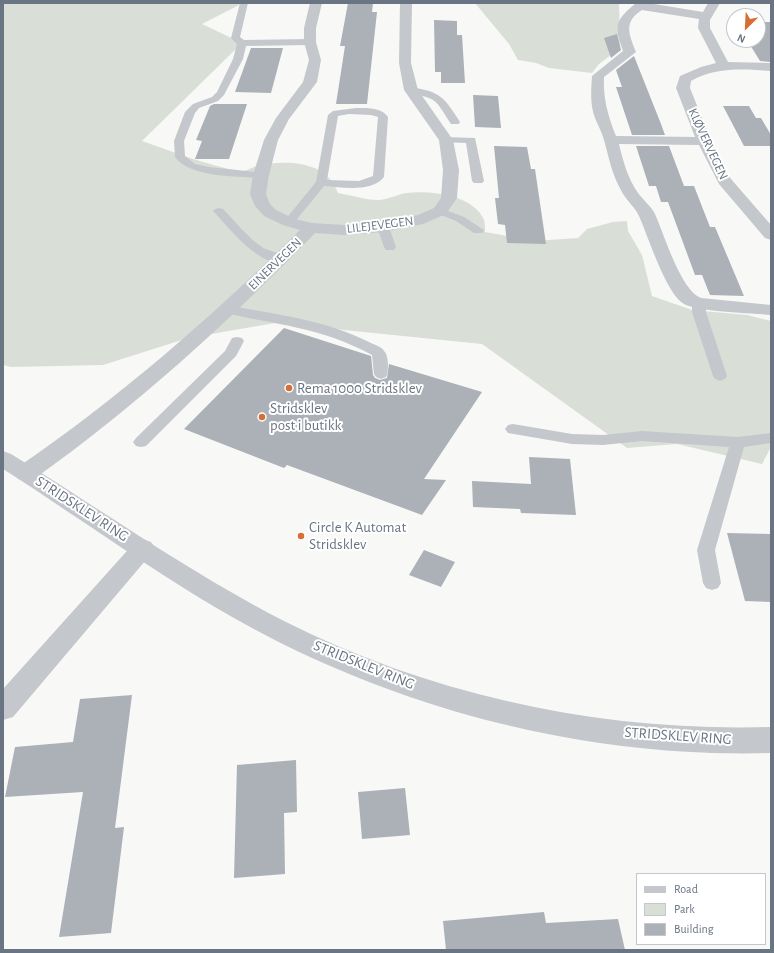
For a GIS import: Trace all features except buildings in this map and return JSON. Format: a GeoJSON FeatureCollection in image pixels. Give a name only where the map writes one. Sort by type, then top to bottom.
{"type":"FeatureCollection","features":[{"type":"Feature","properties":{"kind":"street","name":"EINERVEGEN"},"geometry":{"type":"LineString","coordinates":[[26,473],[62,449],[147,381],[281,259],[311,228],[289,222],[270,213],[263,206],[258,194],[260,175],[270,140],[283,118],[310,82],[315,60],[310,42],[310,28],[316,3]]}},
{"type":"Feature","properties":{"kind":"street"},"geometry":{"type":"LineString","coordinates":[[406,3],[405,63],[411,90],[446,140],[451,170],[449,198],[440,211]]}},
{"type":"Feature","properties":{"kind":"street"},"geometry":{"type":"LineString","coordinates":[[714,3],[704,20],[704,28],[724,66]]}},
{"type":"Feature","properties":{"kind":"street"},"geometry":{"type":"LineString","coordinates":[[706,16],[641,5],[629,13],[623,22],[624,37],[630,52],[598,76],[597,92],[601,116],[611,140],[614,155],[622,178],[630,193],[646,213],[671,273],[683,294],[690,300],[699,303],[771,310]]}},
{"type":"Feature","properties":{"kind":"street","name":"KLØVERVEGEN"},"geometry":{"type":"LineString","coordinates":[[767,66],[717,66],[696,72],[685,79],[683,88],[704,142],[724,181],[771,236]]}},
{"type":"Feature","properties":{"kind":"street"},"geometry":{"type":"LineString","coordinates":[[767,66],[771,79]]}},
{"type":"Feature","properties":{"kind":"street"},"geometry":{"type":"LineString","coordinates":[[611,140],[704,142]]}},
{"type":"Feature","properties":{"kind":"street","name":"LILEJEVEGEN"},"geometry":{"type":"LineString","coordinates":[[311,228],[344,230],[383,227],[423,220],[440,211]]}},
{"type":"Feature","properties":{"kind":"street","name":"STRIDSKLEV RING"},"geometry":{"type":"LineString","coordinates":[[3,459],[231,603],[279,630],[341,659],[390,678],[454,699],[531,718],[610,731],[676,739],[771,740]]}},
{"type":"Feature","properties":{"kind":"street"},"geometry":{"type":"LineString","coordinates":[[3,708],[143,548]]}},
{"type":"Feature","properties":{"kind":"lane"},"geometry":{"type":"LineString","coordinates":[[244,3],[235,38],[242,43],[310,42]]}},
{"type":"Feature","properties":{"kind":"lane"},"geometry":{"type":"LineString","coordinates":[[242,43],[238,59],[221,93],[215,98],[196,106],[190,112],[179,141],[180,157],[191,166],[209,170],[260,175]]}},
{"type":"Feature","properties":{"kind":"lane"},"geometry":{"type":"LineString","coordinates":[[411,90],[427,92],[440,98],[455,122]]}},
{"type":"Feature","properties":{"kind":"lane"},"geometry":{"type":"LineString","coordinates":[[289,222],[321,183],[333,115],[344,111],[372,112],[381,114],[383,117],[378,177],[370,183],[361,184],[321,183]]}},
{"type":"Feature","properties":{"kind":"lane"},"geometry":{"type":"LineString","coordinates":[[446,140],[471,140],[478,181]]}},
{"type":"Feature","properties":{"kind":"lane"},"geometry":{"type":"LineString","coordinates":[[219,211],[256,249],[265,254],[281,259]]}},
{"type":"Feature","properties":{"kind":"lane"},"geometry":{"type":"LineString","coordinates":[[440,211],[460,219],[478,230]]}},
{"type":"Feature","properties":{"kind":"lane"},"geometry":{"type":"LineString","coordinates":[[383,227],[390,247]]}},
{"type":"Feature","properties":{"kind":"lane"},"geometry":{"type":"LineString","coordinates":[[699,303],[699,312],[720,376]]}},
{"type":"Feature","properties":{"kind":"lane"},"geometry":{"type":"LineString","coordinates":[[226,309],[289,321],[337,334],[362,343],[379,353],[382,374]]}},
{"type":"Feature","properties":{"kind":"lane"},"geometry":{"type":"LineString","coordinates":[[141,442],[230,353],[237,341]]}},
{"type":"Feature","properties":{"kind":"lane"},"geometry":{"type":"LineString","coordinates":[[513,429],[572,439],[603,440],[642,436],[738,442],[771,438]]}},
{"type":"Feature","properties":{"kind":"lane"},"geometry":{"type":"LineString","coordinates":[[712,583],[706,550],[738,442]]}},
{"type":"Feature","properties":{"kind":"green space"},"geometry":{"type":"Polygon","coordinates":[[[3,3],[243,3],[202,24],[242,43],[142,141],[178,154],[202,162],[239,171],[271,163],[294,163],[306,165],[325,174],[333,182],[338,193],[368,199],[381,200],[417,192],[427,192],[450,196],[471,205],[479,212],[484,220],[485,232],[535,241],[578,238],[587,229],[613,222],[627,221],[628,231],[642,255],[652,296],[692,310],[747,315],[771,321],[771,447],[762,464],[677,444],[627,448],[482,344],[275,323],[188,338],[103,365],[11,367],[3,365],[3,3]]]}},
{"type":"Feature","properties":{"kind":"green space"},"geometry":{"type":"Polygon","coordinates":[[[475,3],[619,3],[620,48],[599,64],[592,73],[549,68],[536,63],[518,60],[509,44],[475,3]]]}},
{"type":"Feature","properties":{"kind":"place","name":"Rema 1000 Stridsklev"},"geometry":{"type":"Point","coordinates":[289,388]}},
{"type":"Feature","properties":{"kind":"place","name":"Stridsklev post i butikk"},"geometry":{"type":"Point","coordinates":[262,417]}},
{"type":"Feature","properties":{"kind":"place","name":"Circle K Automat Stridsklev"},"geometry":{"type":"Point","coordinates":[301,536]}}]}
